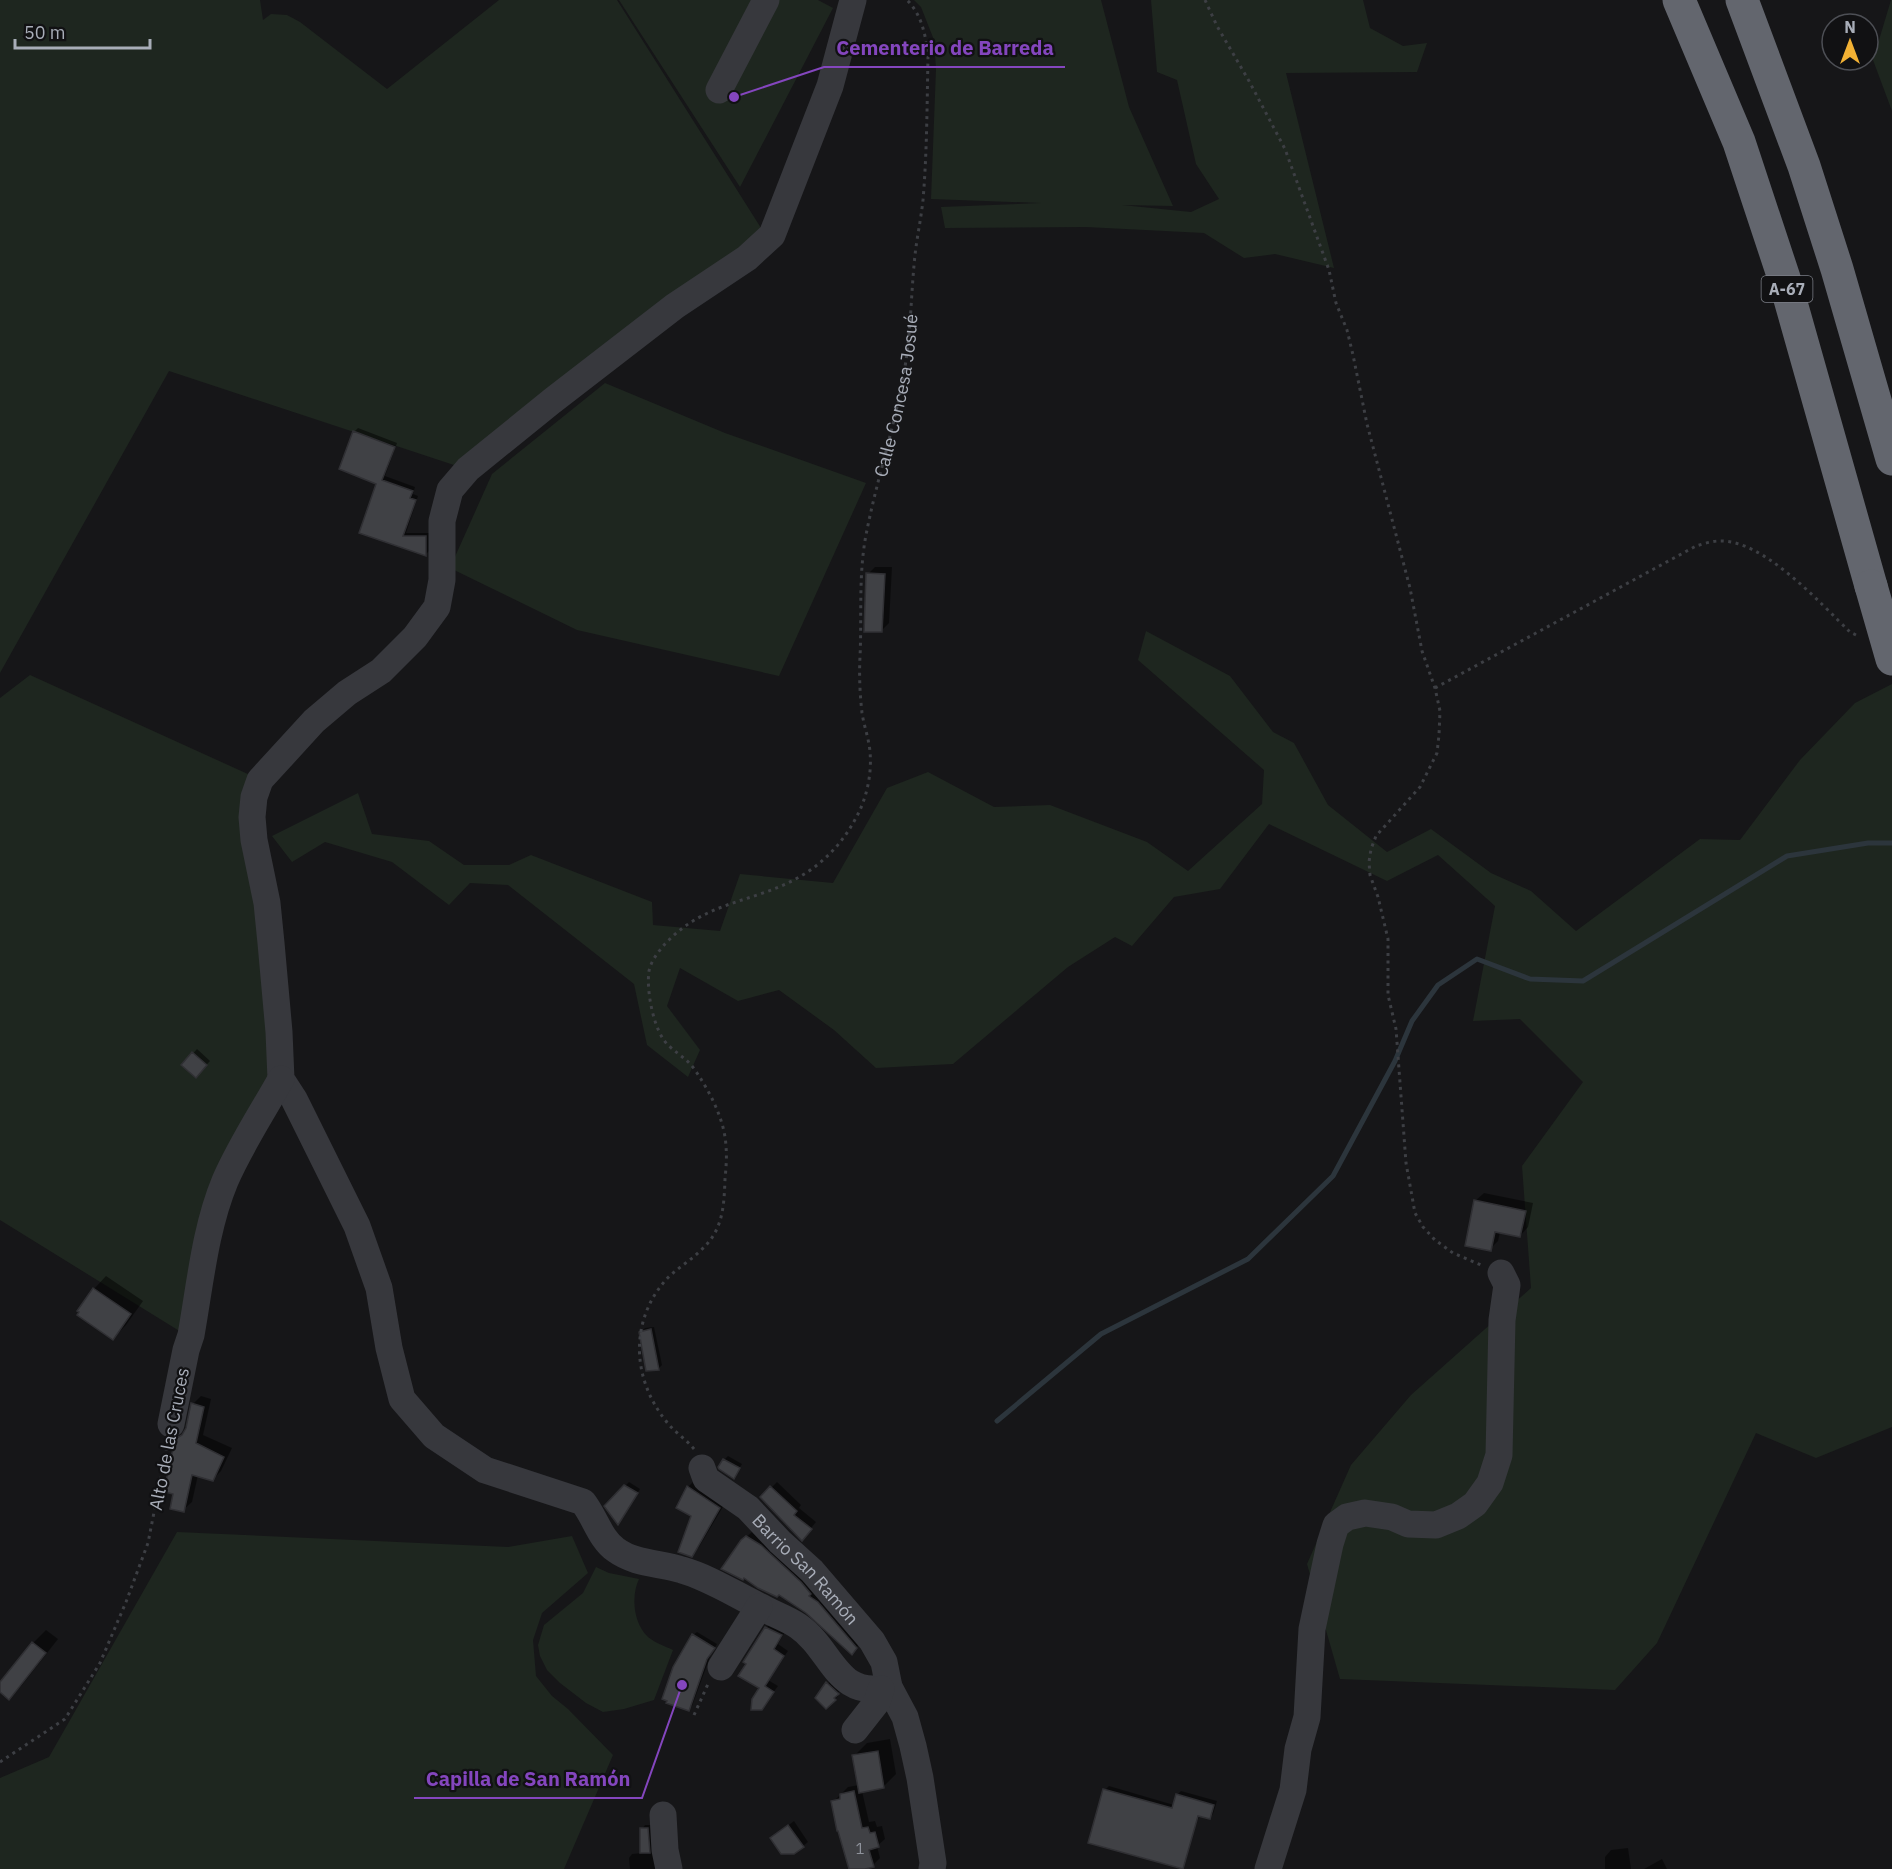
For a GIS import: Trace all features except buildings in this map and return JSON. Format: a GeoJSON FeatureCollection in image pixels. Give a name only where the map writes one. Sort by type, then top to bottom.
{"type":"FeatureCollection","features":[{"type":"Feature","properties":{"kind":"highway","name":"A-67"},"geometry":{"type":"LineString","coordinates":[[1679,0],[1743,153],[1784,278],[1892,658]]}},
{"type":"Feature","properties":{"kind":"highway","name":"A-67"},"geometry":{"type":"LineString","coordinates":[[1742,0],[1804,166],[1837,269],[1892,459]]}},
{"type":"Feature","properties":{"kind":"street"},"geometry":{"type":"LineString","coordinates":[[719,90],[766,0]]}},
{"type":"Feature","properties":{"kind":"street"},"geometry":{"type":"LineString","coordinates":[[853,0],[830,86],[772,235],[747,258],[675,306],[552,400],[468,469],[450,490],[442,520],[442,580],[437,607],[416,637],[381,671],[347,693],[314,721],[260,780],[254,797],[252,817],[254,840],[267,903],[281,1079],[294,1099],[357,1226],[379,1288],[389,1348],[402,1399],[434,1436],[485,1470],[583,1502],[605,1539],[616,1550],[634,1560],[675,1568],[732,1591],[786,1619],[810,1636],[848,1683],[859,1689],[870,1691],[885,1688]]}},
{"type":"Feature","properties":{"kind":"street","name":"Alto de las Cruces"},"geometry":{"type":"LineString","coordinates":[[171,1424],[214,1215],[225,1183],[240,1151],[281,1079]]}},
{"type":"Feature","properties":{"kind":"street"},"geometry":{"type":"LineString","coordinates":[[1268,1869],[1293,1790],[1298,1749],[1306,1717],[1312,1629],[1336,1525],[1347,1517],[1365,1513],[1392,1517],[1408,1524],[1436,1525],[1458,1516],[1474,1504],[1490,1483],[1498,1455],[1502,1320],[1507,1286],[1501,1273]]}},
{"type":"Feature","properties":{"kind":"street","name":"Barrio San Ramón"},"geometry":{"type":"LineString","coordinates":[[702,1468],[706,1479],[748,1508],[773,1536],[812,1571],[872,1641],[884,1662],[885,1688],[905,1717],[913,1746],[922,1789],[932,1869]]}},
{"type":"Feature","properties":{"kind":"street"},"geometry":{"type":"LineString","coordinates":[[720,1667],[759,1606]]}},
{"type":"Feature","properties":{"kind":"street"},"geometry":{"type":"LineString","coordinates":[[855,1730],[885,1688]]}},
{"type":"Feature","properties":{"kind":"street"},"geometry":{"type":"LineString","coordinates":[[663,1815],[665,1850],[669,1869]]}},
{"type":"Feature","properties":{"kind":"path","name":"Calle Concesa Josué"},"geometry":{"type":"LineString","coordinates":[[702,1468],[694,1448],[666,1421],[650,1398],[644,1380],[638,1339],[647,1311],[662,1285],[699,1252],[719,1228],[724,1211],[726,1146],[718,1114],[699,1076],[688,1060],[667,1045],[660,1035],[650,1006],[649,972],[660,950],[674,935],[696,918],[723,905],[778,888],[806,873],[827,858],[842,842],[867,794],[870,749],[861,708],[859,678],[861,576],[866,532],[897,411],[905,366],[924,176],[928,57],[922,24],[907,0]]}},
{"type":"Feature","properties":{"kind":"path"},"geometry":{"type":"LineString","coordinates":[[1205,0],[1285,149],[1329,270],[1336,303],[1347,330],[1365,414],[1410,588],[1422,651],[1435,688],[1440,711],[1437,753],[1420,787],[1376,836],[1369,862],[1370,875],[1388,939],[1388,995],[1396,1029],[1409,1191],[1415,1213],[1423,1227],[1435,1240],[1453,1253],[1501,1273]]}},
{"type":"Feature","properties":{"kind":"path"},"geometry":{"type":"LineString","coordinates":[[1435,688],[1696,546],[1719,541],[1742,545],[1768,558],[1850,632],[1859,636]]}},
{"type":"Feature","properties":{"kind":"path","name":"Alto de las Cruces"},"geometry":{"type":"LineString","coordinates":[[0,1762],[65,1719],[100,1663],[148,1543],[171,1424]]}},
{"type":"Feature","properties":{"kind":"path"},"geometry":{"type":"LineString","coordinates":[[694,1715],[710,1680],[720,1667]]}},
{"type":"Feature","properties":{"kind":"shaded area"},"geometry":{"type":"Polygon","coordinates":[[[0,0],[260,0],[263,20],[271,14],[287,15],[300,22],[387,89],[499,0],[617,0],[766,236],[460,467],[169,371],[0,673],[0,0]]]}},
{"type":"Feature","properties":{"kind":"shaded area"},"geometry":{"type":"Polygon","coordinates":[[[619,0],[818,0],[833,8],[740,187],[619,0]]]}},
{"type":"Feature","properties":{"kind":"shaded area"},"geometry":{"type":"Polygon","coordinates":[[[914,0],[1101,0],[1129,107],[1173,206],[1122,205],[1191,212],[1219,199],[1196,164],[1177,80],[1157,72],[1151,0],[1363,0],[1370,28],[1403,46],[1427,43],[1417,72],[1286,73],[1334,268],[1275,254],[1244,258],[1204,233],[1086,227],[945,228],[941,207],[1041,203],[931,199],[936,69],[934,40],[921,7],[914,0]]]}},
{"type":"Feature","properties":{"kind":"shaded area"},"geometry":{"type":"Polygon","coordinates":[[[1892,0],[1892,111],[1877,72],[1880,72],[1880,37],[1892,0]]]}},
{"type":"Feature","properties":{"kind":"shaded area"},"geometry":{"type":"Polygon","coordinates":[[[605,383],[725,433],[866,483],[779,676],[577,630],[450,568],[492,474],[605,383]]]}},
{"type":"Feature","properties":{"kind":"shaded area"},"geometry":{"type":"Polygon","coordinates":[[[1146,631],[1230,676],[1273,732],[1294,743],[1328,805],[1387,852],[1431,829],[1491,873],[1531,891],[1576,931],[1700,839],[1740,840],[1800,760],[1855,703],[1892,684],[1892,1427],[1816,1458],[1756,1433],[1657,1643],[1615,1690],[1340,1679],[1307,1564],[1351,1465],[1411,1395],[1531,1288],[1522,1166],[1583,1082],[1520,1019],[1473,1021],[1495,906],[1438,855],[1387,881],[1269,824],[1220,889],[1174,897],[1132,946],[1115,937],[1068,967],[953,1064],[876,1068],[834,1030],[779,990],[738,1001],[680,968],[667,1006],[700,1050],[688,1077],[647,1045],[634,984],[508,885],[470,883],[449,905],[392,862],[325,842],[292,862],[272,836],[358,793],[372,834],[429,841],[464,865],[509,865],[531,855],[652,902],[653,925],[720,931],[740,874],[833,883],[887,788],[928,772],[994,807],[1050,805],[1147,842],[1188,871],[1262,804],[1264,770],[1138,660],[1146,631]]]}},
{"type":"Feature","properties":{"kind":"shaded area"},"geometry":{"type":"Polygon","coordinates":[[[30,675],[250,775],[272,1076],[181,1332],[0,1220],[0,698],[30,675]]]}},
{"type":"Feature","properties":{"kind":"shaded area"},"geometry":{"type":"Polygon","coordinates":[[[177,1532],[508,1547],[572,1536],[588,1573],[542,1613],[533,1640],[536,1676],[552,1696],[613,1755],[564,1869],[0,1869],[0,1778],[49,1757],[177,1532]]]}},
{"type":"Feature","properties":{"kind":"shaded area"},"geometry":{"type":"Polygon","coordinates":[[[596,1567],[609,1573],[639,1579],[634,1601],[639,1624],[648,1637],[673,1650],[654,1700],[624,1709],[603,1712],[586,1703],[547,1670],[540,1656],[538,1645],[544,1625],[583,1593],[596,1567]]]}},
{"type":"Feature","properties":{"kind":"waterway"},"geometry":{"type":"LineString","coordinates":[[997,1421],[1101,1334],[1248,1259],[1333,1176],[1395,1061],[1412,1021],[1438,985],[1477,959],[1530,979],[1583,981],[1787,856],[1868,843],[1892,843]]}},
{"type":"Feature","properties":{"kind":"place","name":"Cementerio de Barreda"},"geometry":{"type":"Point","coordinates":[734,97]}},
{"type":"Feature","properties":{"kind":"place","name":"Capilla de San Ramón"},"geometry":{"type":"Point","coordinates":[682,1685]}}]}
